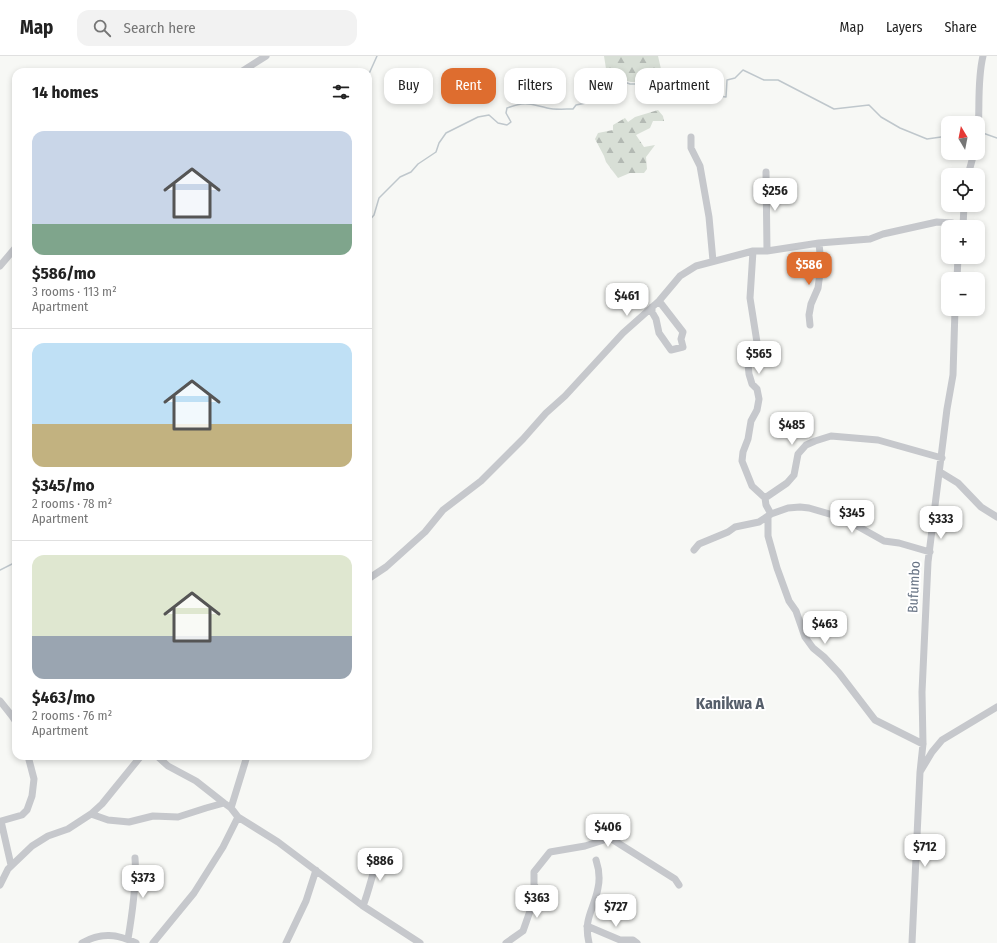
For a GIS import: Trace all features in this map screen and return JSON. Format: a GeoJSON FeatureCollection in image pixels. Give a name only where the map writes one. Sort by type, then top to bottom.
{"type":"FeatureCollection","features":[{"type":"Feature","properties":{"kind":"street"},"geometry":{"type":"LineString","coordinates":[[247,68],[266,56]]}},
{"type":"Feature","properties":{"kind":"street"},"geometry":{"type":"LineString","coordinates":[[979,116],[979,75],[983,56]]}},
{"type":"Feature","properties":{"kind":"street"},"geometry":{"type":"LineString","coordinates":[[691,137],[691,148],[700,166],[710,223],[713,262]]}},
{"type":"Feature","properties":{"kind":"street"},"geometry":{"type":"LineString","coordinates":[[766,172],[767,251]]}},
{"type":"Feature","properties":{"kind":"street"},"geometry":{"type":"LineString","coordinates":[[372,576],[386,567],[425,532],[443,510],[481,481],[523,439],[623,333],[659,301],[674,282],[686,271],[696,266],[753,251],[767,251],[819,243],[870,239],[883,234],[941,222]]}},
{"type":"Feature","properties":{"kind":"street"},"geometry":{"type":"LineString","coordinates":[[810,325],[809,315],[811,304],[818,288],[821,266],[819,243]]}},
{"type":"Feature","properties":{"kind":"street"},"geometry":{"type":"LineString","coordinates":[[753,251],[750,298],[759,355],[756,360],[748,364],[748,370],[752,384],[757,389],[759,399],[757,410],[751,421],[742,461],[752,486],[765,498],[770,515],[768,536],[777,568],[789,602],[796,611],[805,637],[813,648],[839,673],[875,720],[923,744]]}},
{"type":"Feature","properties":{"kind":"street"},"geometry":{"type":"LineString","coordinates":[[0,266],[12,252]]}},
{"type":"Feature","properties":{"kind":"street"},"geometry":{"type":"LineString","coordinates":[[652,307],[652,312],[656,319],[660,334],[671,350],[683,347],[681,339],[683,332],[659,301]]}},
{"type":"Feature","properties":{"kind":"street","name":"Bufumbo"},"geometry":{"type":"LineString","coordinates":[[912,943],[920,772],[923,744],[922,692],[927,573],[947,409],[953,375],[955,316]]}},
{"type":"Feature","properties":{"kind":"street"},"geometry":{"type":"LineString","coordinates":[[765,498],[787,483],[794,475],[798,454],[806,445],[830,436],[878,440],[942,458]]}},
{"type":"Feature","properties":{"kind":"street"},"geometry":{"type":"LineString","coordinates":[[940,472],[958,483],[981,507],[997,517]]}},
{"type":"Feature","properties":{"kind":"street"},"geometry":{"type":"LineString","coordinates":[[694,550],[699,544],[728,532],[735,527],[759,522],[770,515],[788,508],[800,507],[809,508],[843,518],[884,542],[899,543],[930,552]]}},
{"type":"Feature","properties":{"kind":"street"},"geometry":{"type":"LineString","coordinates":[[0,701],[12,716]]}},
{"type":"Feature","properties":{"kind":"street"},"geometry":{"type":"LineString","coordinates":[[920,772],[932,752],[942,740],[997,707]]}},
{"type":"Feature","properties":{"kind":"street"},"geometry":{"type":"LineString","coordinates":[[11,866],[1,821],[22,815],[26,810],[32,796],[34,779],[29,760]]}},
{"type":"Feature","properties":{"kind":"street"},"geometry":{"type":"LineString","coordinates":[[0,886],[4,876],[11,866],[42,839],[68,829],[91,814],[112,794],[138,760]]}},
{"type":"Feature","properties":{"kind":"street"},"geometry":{"type":"LineString","coordinates":[[162,760],[168,766],[196,781],[231,808],[238,818],[278,842],[363,906],[420,943]]}},
{"type":"Feature","properties":{"kind":"street"},"geometry":{"type":"LineString","coordinates":[[231,808],[246,760]]}},
{"type":"Feature","properties":{"kind":"street"},"geometry":{"type":"LineString","coordinates":[[91,814],[108,820],[129,822],[153,816],[178,817],[224,803]]}},
{"type":"Feature","properties":{"kind":"street"},"geometry":{"type":"LineString","coordinates":[[153,943],[202,883],[238,818]]}},
{"type":"Feature","properties":{"kind":"street"},"geometry":{"type":"LineString","coordinates":[[506,943],[523,931],[536,891],[534,884],[534,872],[550,852],[585,846],[610,838],[675,879],[679,885]]}},
{"type":"Feature","properties":{"kind":"street"},"geometry":{"type":"LineString","coordinates":[[363,906],[369,891],[373,870],[380,852]]}},
{"type":"Feature","properties":{"kind":"street"},"geometry":{"type":"LineString","coordinates":[[128,939],[132,911],[135,858]]}},
{"type":"Feature","properties":{"kind":"street"},"geometry":{"type":"LineString","coordinates":[[589,943],[587,926],[590,911],[598,888],[599,876],[596,860]]}},
{"type":"Feature","properties":{"kind":"street"},"geometry":{"type":"LineString","coordinates":[[286,943],[306,901],[316,870]]}},
{"type":"Feature","properties":{"kind":"street"},"geometry":{"type":"LineString","coordinates":[[587,926],[620,940],[633,940],[637,943]]}},
{"type":"Feature","properties":{"kind":"street"},"geometry":{"type":"LineString","coordinates":[[82,943],[102,935],[128,939],[136,943]]}},
{"type":"Feature","properties":{"kind":"green space"},"geometry":{"type":"Polygon","coordinates":[[[604,56],[658,56],[661,68],[635,68],[635,82],[631,82],[627,81],[627,68],[606,68],[604,56]]]}},
{"type":"Feature","properties":{"kind":"green space"},"geometry":{"type":"Polygon","coordinates":[[[658,110],[663,116],[664,121],[653,121],[650,128],[636,135],[644,147],[655,145],[646,157],[647,169],[644,173],[630,173],[618,178],[606,162],[595,139],[598,133],[613,130],[613,125],[625,118],[628,122],[635,117],[658,110]]]}},
{"type":"Feature","properties":{"kind":"waterway"},"geometry":{"type":"LineString","coordinates":[[372,68],[377,56]]}},
{"type":"Feature","properties":{"kind":"waterway"},"geometry":{"type":"LineString","coordinates":[[372,217],[379,198],[400,177],[411,172],[418,164],[436,152],[439,143],[446,133],[478,117],[489,115],[498,123],[507,125],[511,122],[506,113],[507,108],[519,104],[532,104],[553,109],[573,109],[576,105],[586,103],[596,92],[616,79],[630,84],[644,84],[649,80],[657,78],[663,83],[674,82],[679,92],[683,96],[689,94],[698,97],[710,95],[726,97],[727,80],[735,78],[743,70],[764,80],[778,80],[834,109],[869,105],[881,117],[900,128],[927,139],[941,137]]}},
{"type":"Feature","properties":{"kind":"waterway"},"geometry":{"type":"LineString","coordinates":[[985,134],[997,138]]}},
{"type":"Feature","properties":{"kind":"waterway"},"geometry":{"type":"LineString","coordinates":[[0,570],[12,564]]}},
{"type":"Feature","properties":{"kind":"district","name":"Kanikwa A"},"geometry":{"type":"Point","coordinates":[730,703]}}]}
